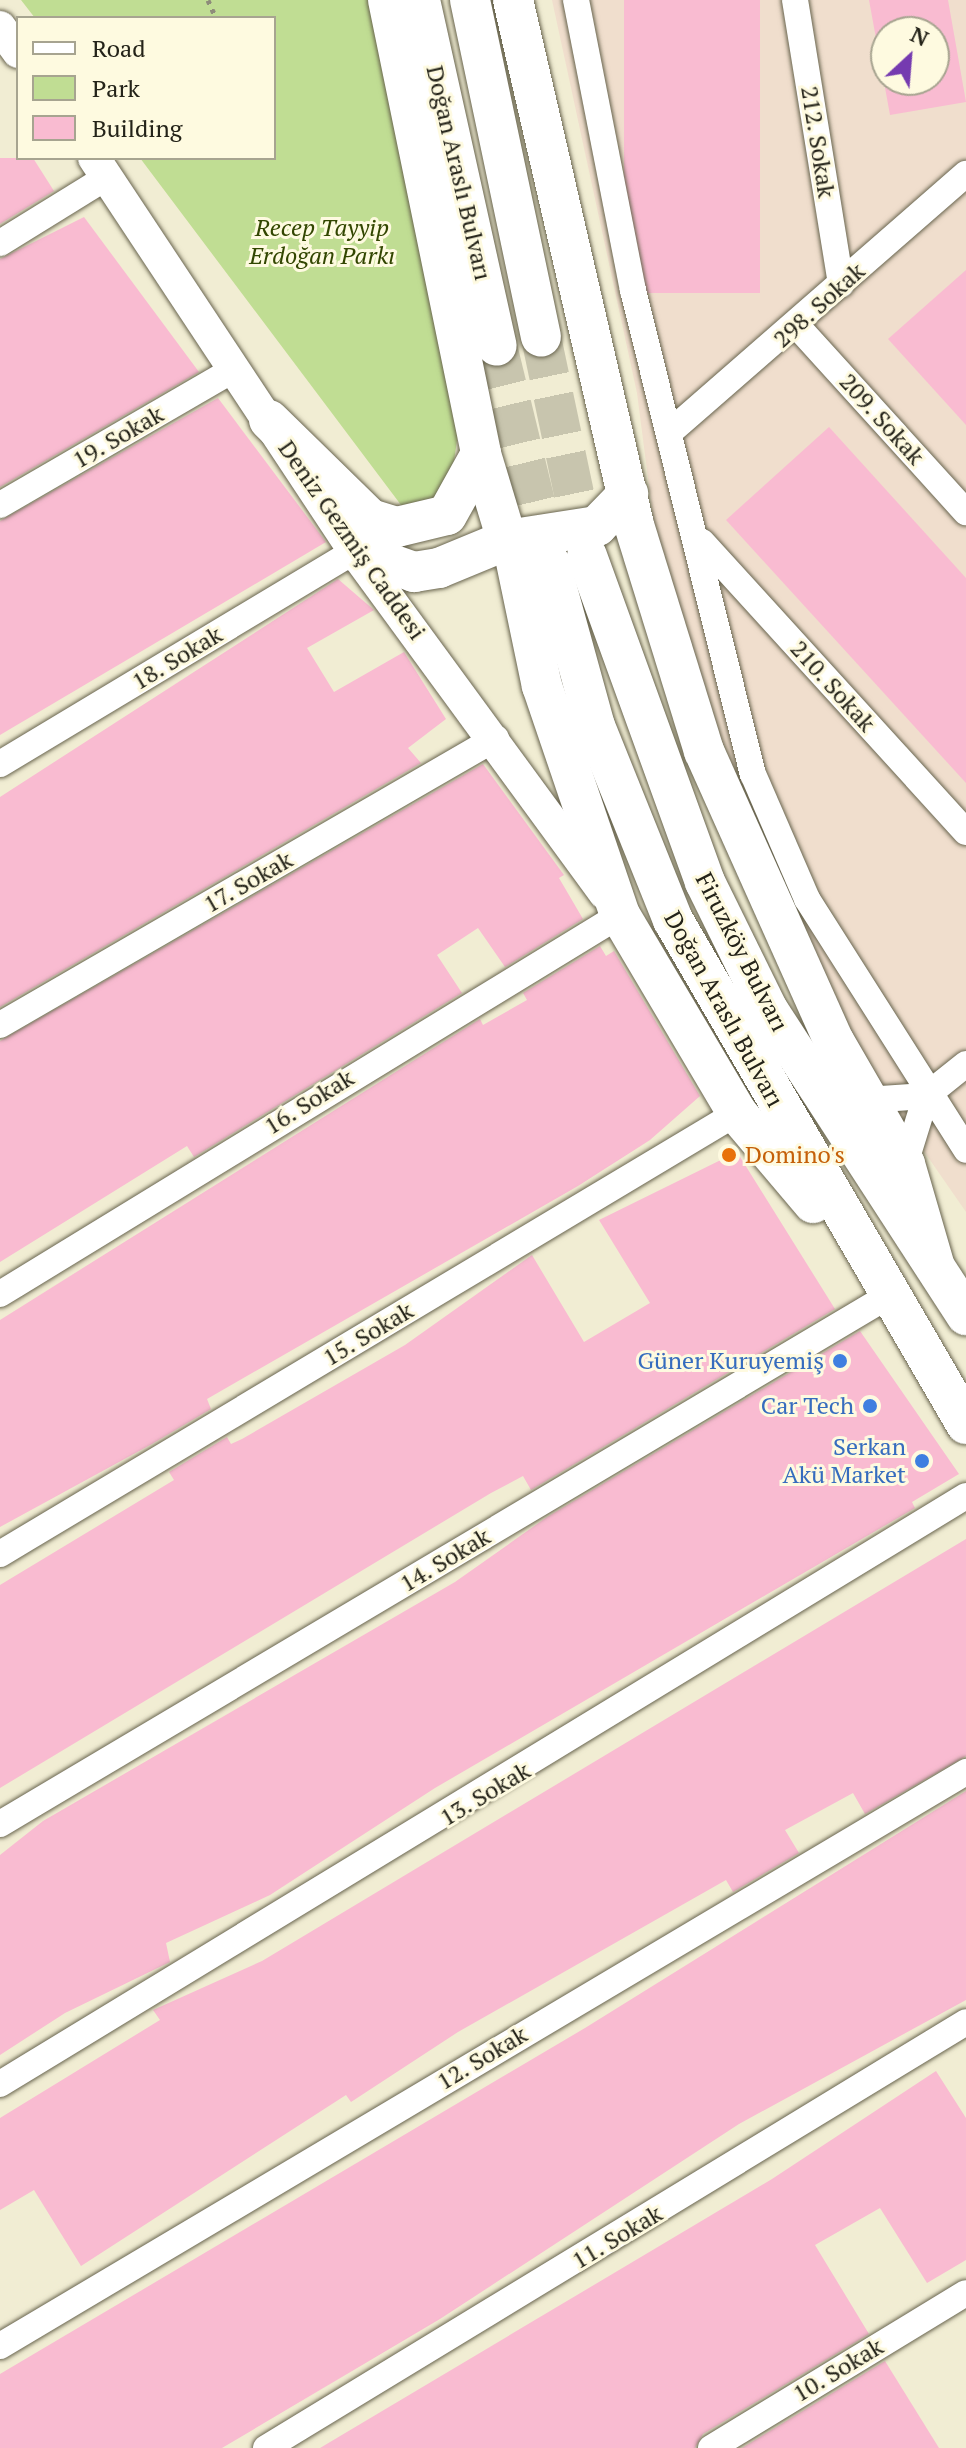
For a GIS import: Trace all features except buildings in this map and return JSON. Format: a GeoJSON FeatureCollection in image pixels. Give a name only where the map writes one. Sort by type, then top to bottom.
{"type":"FeatureCollection","features":[{"type":"Feature","properties":{"kind":"main road"},"geometry":{"type":"LineString","coordinates":[[388,0],[475,405],[481,454],[509,542],[542,686],[620,915],[737,1113],[890,1295]]}},
{"type":"Feature","properties":{"kind":"main road","name":"Doğan Araslı Bulvarı"},"geometry":{"type":"LineString","coordinates":[[420,0],[497,346]]}},
{"type":"Feature","properties":{"kind":"main road","name":"Doğan Araslı Bulvarı"},"geometry":{"type":"LineString","coordinates":[[470,0],[541,337]]}},
{"type":"Feature","properties":{"kind":"main road"},"geometry":{"type":"LineString","coordinates":[[513,0],[575,287],[603,374],[628,494],[704,751],[757,881],[866,1100],[905,1164],[934,1264]]}},
{"type":"Feature","properties":{"kind":"main road"},"geometry":{"type":"LineString","coordinates":[[475,405],[490,371],[534,349],[569,349],[603,374]]}},
{"type":"Feature","properties":{"kind":"main road"},"geometry":{"type":"LineString","coordinates":[[269,420],[370,519],[397,527],[447,515],[481,454]]}},
{"type":"Feature","properties":{"kind":"main road"},"geometry":{"type":"LineString","coordinates":[[354,551],[414,572],[509,542],[597,526],[628,494]]}},
{"type":"Feature","properties":{"kind":"main road","name":"Doğan Araslı Bulvarı"},"geometry":{"type":"LineString","coordinates":[[568,559],[595,726],[673,920],[966,1424]]}},
{"type":"Feature","properties":{"kind":"main road","name":"Firuzköy Bulvarı"},"geometry":{"type":"LineString","coordinates":[[568,559],[705,882],[768,1010],[966,1315]]}},
{"type":"Feature","properties":{"kind":"street"},"geometry":{"type":"LineString","coordinates":[[576,0],[633,290],[700,540],[753,774],[807,899],[926,1096],[966,1150]]}},
{"type":"Feature","properties":{"kind":"street","name":"212. Sokak"},"geometry":{"type":"LineString","coordinates":[[795,0],[841,284]]}},
{"type":"Feature","properties":{"kind":"street"},"geometry":{"type":"LineString","coordinates":[[0,27],[16,49]]}},
{"type":"Feature","properties":{"kind":"street"},"geometry":{"type":"LineString","coordinates":[[0,243],[100,168]]}},
{"type":"Feature","properties":{"kind":"street","name":"Deniz Gezmiş Caddesi"},"geometry":{"type":"LineString","coordinates":[[100,168],[354,551],[496,738],[620,915]]}},
{"type":"Feature","properties":{"kind":"street","name":"298. Sokak"},"geometry":{"type":"LineString","coordinates":[[670,432],[798,327],[841,284],[966,174]]}},
{"type":"Feature","properties":{"kind":"street","name":"209. Sokak"},"geometry":{"type":"LineString","coordinates":[[798,327],[966,512]]}},
{"type":"Feature","properties":{"kind":"street","name":"19. Sokak"},"geometry":{"type":"LineString","coordinates":[[0,505],[235,369]]}},
{"type":"Feature","properties":{"kind":"street","name":"210. Sokak"},"geometry":{"type":"LineString","coordinates":[[700,540],[966,832]]}},
{"type":"Feature","properties":{"kind":"street","name":"18. Sokak"},"geometry":{"type":"LineString","coordinates":[[0,764],[354,551]]}},
{"type":"Feature","properties":{"kind":"street","name":"17. Sokak"},"geometry":{"type":"LineString","coordinates":[[0,1025],[496,738]]}},
{"type":"Feature","properties":{"kind":"street","name":"16. Sokak"},"geometry":{"type":"LineString","coordinates":[[0,1294],[620,915]]}},
{"type":"Feature","properties":{"kind":"street"},"geometry":{"type":"LineString","coordinates":[[905,1164],[926,1096],[966,1064]]}},
{"type":"Feature","properties":{"kind":"street"},"geometry":{"type":"LineString","coordinates":[[866,1100],[926,1096]]}},
{"type":"Feature","properties":{"kind":"street","name":"15. Sokak"},"geometry":{"type":"LineString","coordinates":[[0,1554],[737,1113]]}},
{"type":"Feature","properties":{"kind":"street","name":"14. Sokak"},"geometry":{"type":"LineString","coordinates":[[0,1824],[890,1295]]}},
{"type":"Feature","properties":{"kind":"street","name":"13. Sokak"},"geometry":{"type":"LineString","coordinates":[[0,2084],[966,1496]]}},
{"type":"Feature","properties":{"kind":"street","name":"12. Sokak"},"geometry":{"type":"LineString","coordinates":[[0,2346],[966,1772]]}},
{"type":"Feature","properties":{"kind":"street","name":"11. Sokak"},"geometry":{"type":"LineString","coordinates":[[266,2448],[966,2022]]}},
{"type":"Feature","properties":{"kind":"street","name":"10. Sokak"},"geometry":{"type":"LineString","coordinates":[[711,2448],[966,2293]]}},
{"type":"Feature","properties":{"kind":"shaded area"},"geometry":{"type":"Polygon","coordinates":[[[552,0],[966,0],[966,1212],[869,1072],[767,883],[655,532],[637,393],[552,0]]]}},
{"type":"Feature","properties":{"kind":"green space","name":"Recep Tayyip Erdoğan Parkı"},"geometry":{"type":"Polygon","coordinates":[[[21,0],[369,0],[458,434],[449,494],[404,509],[142,160],[276,160],[276,16],[33,16],[21,0]]]}},
{"type":"Feature","properties":{"kind":"tunnel"},"geometry":{"type":"LineString","coordinates":[[541,337],[587,556]]}},
{"type":"Feature","properties":{"kind":"tunnel"},"geometry":{"type":"LineString","coordinates":[[497,346],[550,563]]}},
{"type":"Feature","properties":{"kind":"place","name":"Domino's"},"geometry":{"type":"Point","coordinates":[729,1155]}},
{"type":"Feature","properties":{"kind":"place","name":"Güner Kuruyemiş"},"geometry":{"type":"Point","coordinates":[840,1361]}},
{"type":"Feature","properties":{"kind":"place","name":"Car Tech"},"geometry":{"type":"Point","coordinates":[870,1406]}},
{"type":"Feature","properties":{"kind":"place","name":"Serkan Akü Market"},"geometry":{"type":"Point","coordinates":[922,1461]}}]}
